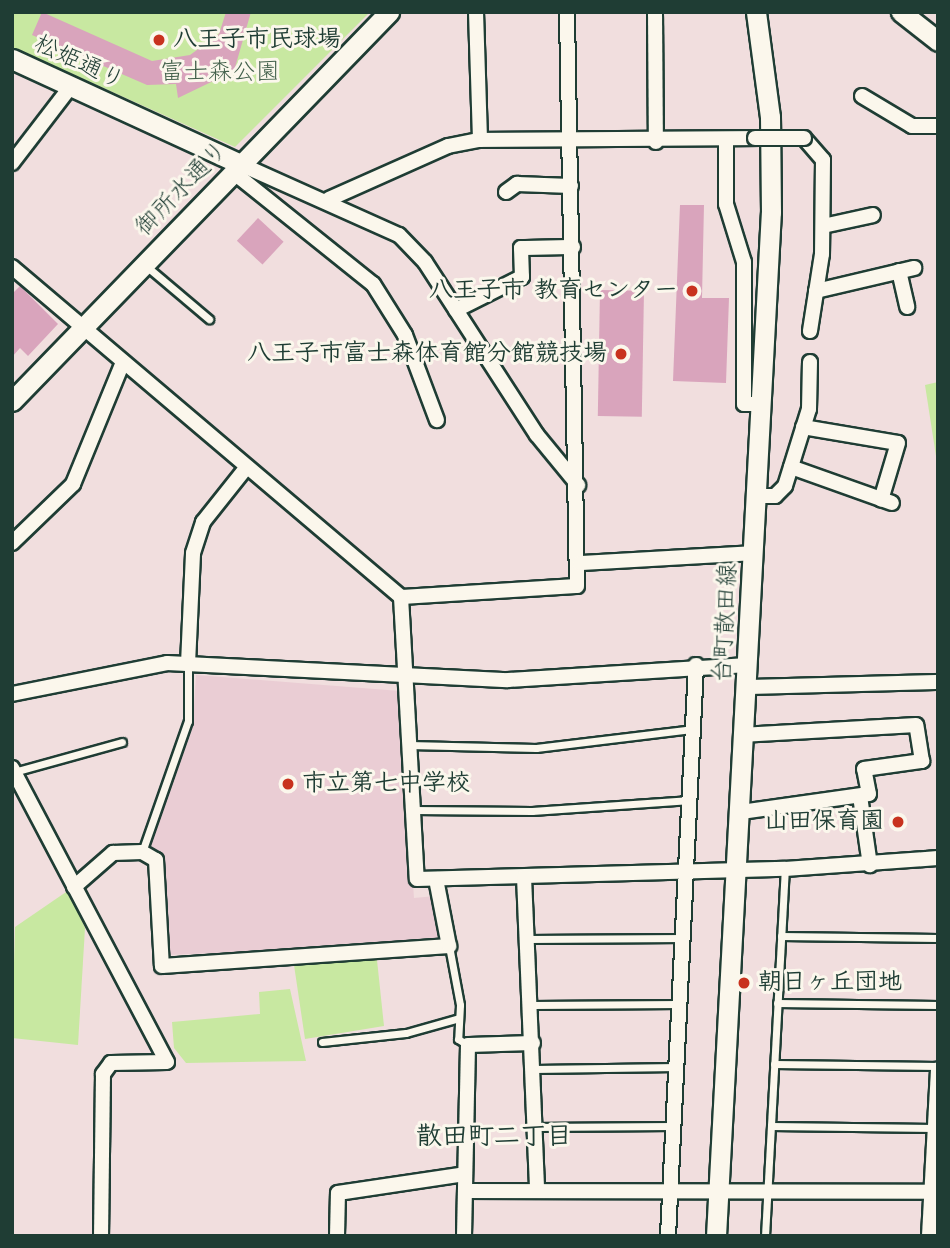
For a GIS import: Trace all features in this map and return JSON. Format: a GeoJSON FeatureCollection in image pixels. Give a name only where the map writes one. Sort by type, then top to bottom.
{"type":"FeatureCollection","features":[{"type":"Feature","properties":{"kind":"street","name":"御所水通り"},"geometry":{"type":"LineString","coordinates":[[12,401],[389,12]]}},
{"type":"Feature","properties":{"kind":"street"},"geometry":{"type":"LineString","coordinates":[[475,12],[480,140]]}},
{"type":"Feature","properties":{"kind":"street"},"geometry":{"type":"LineString","coordinates":[[12,267],[401,597],[577,586],[580,563],[567,12]]}},
{"type":"Feature","properties":{"kind":"street"},"geometry":{"type":"LineString","coordinates":[[655,12],[656,142]]}},
{"type":"Feature","properties":{"kind":"street","name":"台町散田線"},"geometry":{"type":"LineString","coordinates":[[716,1236],[741,813],[772,147],[756,12]]}},
{"type":"Feature","properties":{"kind":"street"},"geometry":{"type":"LineString","coordinates":[[901,12],[938,41]]}},
{"type":"Feature","properties":{"kind":"street","name":"松姫通り"},"geometry":{"type":"LineString","coordinates":[[12,59],[237,168]]}},
{"type":"Feature","properties":{"kind":"street"},"geometry":{"type":"LineString","coordinates":[[12,163],[71,86]]}},
{"type":"Feature","properties":{"kind":"street"},"geometry":{"type":"LineString","coordinates":[[862,96],[912,126],[938,127]]}},
{"type":"Feature","properties":{"kind":"street"},"geometry":{"type":"LineString","coordinates":[[329,200],[448,146],[480,140],[656,142],[804,138],[823,160],[823,226],[810,331]]}},
{"type":"Feature","properties":{"kind":"street"},"geometry":{"type":"LineString","coordinates":[[726,139],[726,204],[744,262],[744,404],[760,404]]}},
{"type":"Feature","properties":{"kind":"street"},"geometry":{"type":"LineString","coordinates":[[237,168],[329,200],[399,235],[425,262],[537,435],[578,485]]}},
{"type":"Feature","properties":{"kind":"street"},"geometry":{"type":"LineString","coordinates":[[237,168],[373,284],[405,335],[437,420]]}},
{"type":"Feature","properties":{"kind":"street"},"geometry":{"type":"LineString","coordinates":[[506,192],[517,184],[570,186]]}},
{"type":"Feature","properties":{"kind":"street"},"geometry":{"type":"LineString","coordinates":[[823,226],[873,215]]}},
{"type":"Feature","properties":{"kind":"street"},"geometry":{"type":"LineString","coordinates":[[456,310],[522,277],[522,247],[573,247]]}},
{"type":"Feature","properties":{"kind":"street"},"geometry":{"type":"LineString","coordinates":[[816,291],[906,269],[907,307]]}},
{"type":"Feature","properties":{"kind":"street"},"geometry":{"type":"LineString","coordinates":[[12,542],[73,484],[123,362]]}},
{"type":"Feature","properties":{"kind":"street"},"geometry":{"type":"LineString","coordinates":[[756,496],[781,493],[803,427],[810,362]]}},
{"type":"Feature","properties":{"kind":"street"},"geometry":{"type":"LineString","coordinates":[[791,467],[886,501],[898,443],[803,427]]}},
{"type":"Feature","properties":{"kind":"street"},"geometry":{"type":"LineString","coordinates":[[188,664],[193,553],[203,522],[247,468]]}},
{"type":"Feature","properties":{"kind":"street"},"geometry":{"type":"LineString","coordinates":[[580,563],[753,553]]}},
{"type":"Feature","properties":{"kind":"street"},"geometry":{"type":"LineString","coordinates":[[401,597],[417,879],[785,869],[870,865],[938,858]]}},
{"type":"Feature","properties":{"kind":"street"},"geometry":{"type":"LineString","coordinates":[[12,694],[188,664],[404,676],[565,680],[696,666],[748,665]]}},
{"type":"Feature","properties":{"kind":"street"},"geometry":{"type":"LineString","coordinates":[[667,1236],[696,729],[696,666]]}},
{"type":"Feature","properties":{"kind":"street"},"geometry":{"type":"LineString","coordinates":[[747,687],[938,682]]}},
{"type":"Feature","properties":{"kind":"street"},"geometry":{"type":"LineString","coordinates":[[741,813],[869,794],[864,769],[922,761],[916,725],[745,735]]}},
{"type":"Feature","properties":{"kind":"street"},"geometry":{"type":"LineString","coordinates":[[13,770],[167,1062],[111,1063],[103,1074],[101,1236]]}},
{"type":"Feature","properties":{"kind":"street"},"geometry":{"type":"LineString","coordinates":[[860,796],[870,865]]}},
{"type":"Feature","properties":{"kind":"street"},"geometry":{"type":"LineString","coordinates":[[74,887],[113,853],[142,852],[156,860],[162,966],[449,946],[436,879]]}},
{"type":"Feature","properties":{"kind":"street"},"geometry":{"type":"LineString","coordinates":[[524,877],[532,1005],[537,1191]]}},
{"type":"Feature","properties":{"kind":"street"},"geometry":{"type":"LineString","coordinates":[[464,1236],[468,1045],[533,1042]]}},
{"type":"Feature","properties":{"kind":"street"},"geometry":{"type":"LineString","coordinates":[[929,1236],[934,1192],[938,1068]]}},
{"type":"Feature","properties":{"kind":"street"},"geometry":{"type":"LineString","coordinates":[[337,1236],[338,1193],[465,1174]]}},
{"type":"Feature","properties":{"kind":"street"},"geometry":{"type":"LineString","coordinates":[[465,1191],[670,1188],[934,1192]]}},
{"type":"Feature","properties":{"kind":"lane"},"geometry":{"type":"LineString","coordinates":[[145,264],[209,319]]}},
{"type":"Feature","properties":{"kind":"lane"},"geometry":{"type":"LineString","coordinates":[[142,852],[188,721],[188,664]]}},
{"type":"Feature","properties":{"kind":"lane"},"geometry":{"type":"LineString","coordinates":[[409,744],[536,748],[696,729]]}},
{"type":"Feature","properties":{"kind":"lane"},"geometry":{"type":"LineString","coordinates":[[13,770],[121,742]]}},
{"type":"Feature","properties":{"kind":"lane"},"geometry":{"type":"LineString","coordinates":[[412,810],[532,811],[691,800]]}},
{"type":"Feature","properties":{"kind":"lane"},"geometry":{"type":"LineString","coordinates":[[765,1236],[785,869]]}},
{"type":"Feature","properties":{"kind":"lane"},"geometry":{"type":"LineString","coordinates":[[781,936],[938,938]]}},
{"type":"Feature","properties":{"kind":"lane"},"geometry":{"type":"LineString","coordinates":[[528,939],[684,938]]}},
{"type":"Feature","properties":{"kind":"lane"},"geometry":{"type":"LineString","coordinates":[[449,946],[459,1018],[458,1040],[468,1045]]}},
{"type":"Feature","properties":{"kind":"lane"},"geometry":{"type":"LineString","coordinates":[[777,1003],[938,1005]]}},
{"type":"Feature","properties":{"kind":"lane"},"geometry":{"type":"LineString","coordinates":[[532,1005],[680,1004]]}},
{"type":"Feature","properties":{"kind":"lane"},"geometry":{"type":"LineString","coordinates":[[322,1042],[406,1033],[459,1018]]}},
{"type":"Feature","properties":{"kind":"lane"},"geometry":{"type":"LineString","coordinates":[[774,1064],[938,1068]]}},
{"type":"Feature","properties":{"kind":"lane"},"geometry":{"type":"LineString","coordinates":[[534,1069],[677,1067]]}},
{"type":"Feature","properties":{"kind":"lane"},"geometry":{"type":"LineString","coordinates":[[771,1126],[936,1120]]}},
{"type":"Feature","properties":{"kind":"lane"},"geometry":{"type":"LineString","coordinates":[[535,1127],[673,1126]]}},
{"type":"Feature","properties":{"kind":"shaded area","name":"市立第七中学校"},"geometry":{"type":"Polygon","coordinates":[[[196,675],[400,691],[414,898],[435,896],[438,944],[166,955],[159,860],[146,847],[193,722],[196,675]]]}},
{"type":"Feature","properties":{"kind":"green space","name":"富士森公園"},"geometry":{"type":"Polygon","coordinates":[[[12,12],[370,12],[235,147],[12,47],[12,12]]]}},
{"type":"Feature","properties":{"kind":"green space"},"geometry":{"type":"Polygon","coordinates":[[[938,382],[938,469],[925,385],[938,382]]]}},
{"type":"Feature","properties":{"kind":"green space"},"geometry":{"type":"Polygon","coordinates":[[[69,890],[85,928],[78,1045],[12,1038],[15,927],[69,890]]]}},
{"type":"Feature","properties":{"kind":"green space"},"geometry":{"type":"Polygon","coordinates":[[[377,960],[384,1026],[305,1039],[294,965],[377,960]]]}},
{"type":"Feature","properties":{"kind":"green space"},"geometry":{"type":"Polygon","coordinates":[[[290,989],[306,1061],[186,1063],[174,1048],[172,1022],[260,1014],[259,992],[290,989]]]}},
{"type":"Feature","properties":{"kind":"building"},"geometry":{"type":"Polygon","coordinates":[[[42,12],[152,61],[190,55],[219,34],[226,12],[251,12],[234,71],[178,98],[176,84],[147,85],[32,35],[42,12]]]}},
{"type":"Feature","properties":{"kind":"building","name":"八王子市 教育センター"},"geometry":{"type":"Polygon","coordinates":[[[680,205],[704,205],[702,298],[729,298],[726,383],[673,381],[680,205]]]}},
{"type":"Feature","properties":{"kind":"building"},"geometry":{"type":"Polygon","coordinates":[[[258,218],[284,242],[262,265],[237,241],[258,218]]]}},
{"type":"Feature","properties":{"kind":"building"},"geometry":{"type":"Polygon","coordinates":[[[20,286],[58,324],[28,356],[20,348],[12,357],[12,294],[20,286]]]}},
{"type":"Feature","properties":{"kind":"building","name":"八王子市富士森体育館分館競技場"},"geometry":{"type":"Polygon","coordinates":[[[600,290],[644,291],[642,417],[598,416],[600,290]]]}},
{"type":"Feature","properties":{"kind":"place","name":"八王子市民球場"},"geometry":{"type":"Point","coordinates":[159,40]}},
{"type":"Feature","properties":{"kind":"place","name":"八王子市 教育センター"},"geometry":{"type":"Point","coordinates":[692,291]}},
{"type":"Feature","properties":{"kind":"place","name":"八王子市富士森体育館分館競技場"},"geometry":{"type":"Point","coordinates":[621,354]}},
{"type":"Feature","properties":{"kind":"place","name":"市立第七中学校"},"geometry":{"type":"Point","coordinates":[288,784]}},
{"type":"Feature","properties":{"kind":"place","name":"山田保育園"},"geometry":{"type":"Point","coordinates":[898,822]}},
{"type":"Feature","properties":{"kind":"place","name":"朝日ヶ丘団地"},"geometry":{"type":"Point","coordinates":[744,983]}},
{"type":"Feature","properties":{"kind":"district","name":"散田町二丁目"},"geometry":{"type":"Point","coordinates":[494,1138]}}]}
